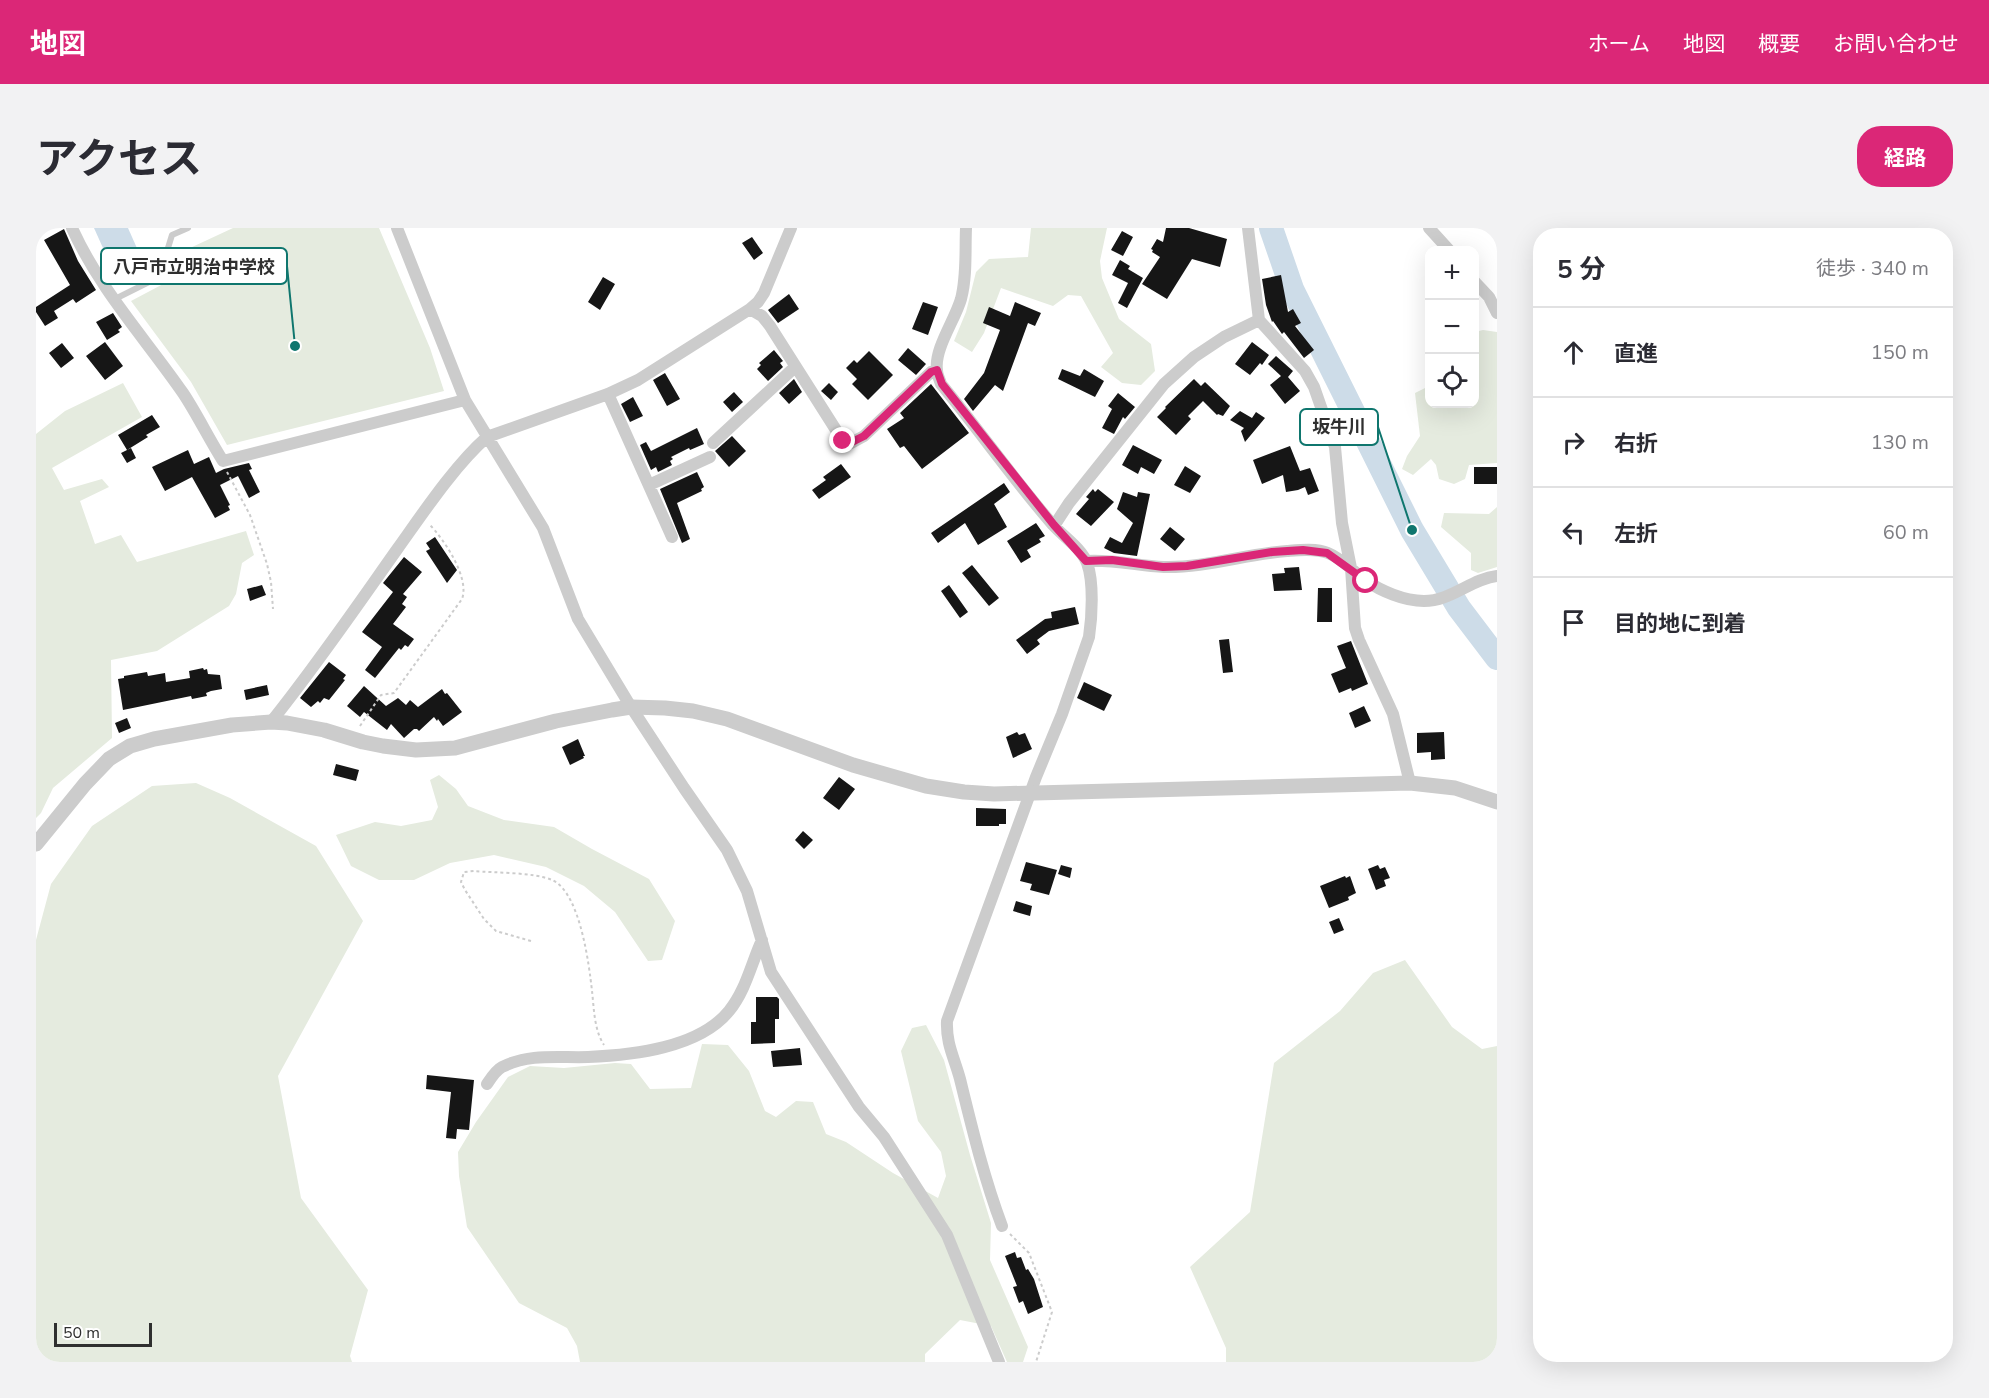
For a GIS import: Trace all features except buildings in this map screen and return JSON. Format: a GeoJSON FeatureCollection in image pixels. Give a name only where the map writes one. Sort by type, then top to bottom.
{"type":"FeatureCollection","features":[{"type":"Feature","properties":{"kind":"street"},"geometry":{"type":"LineString","coordinates":[[72,228],[82,250],[113,300],[183,394],[223,461],[465,400]]}},
{"type":"Feature","properties":{"kind":"street"},"geometry":{"type":"LineString","coordinates":[[397,228],[465,400],[543,528],[578,619],[631,707],[728,850],[747,891],[771,972],[853,1098],[884,1137],[947,1235],[999,1362]]}},
{"type":"Feature","properties":{"kind":"street"},"geometry":{"type":"LineString","coordinates":[[271,722],[324,652],[421,515],[474,448],[487,437],[608,394],[638,380],[750,309],[764,293],[791,228]]}},
{"type":"Feature","properties":{"kind":"street"},"geometry":{"type":"LineString","coordinates":[[966,228],[964,284],[961,300],[940,350],[937,370],[942,384],[1054,525],[1086,561],[1090,575],[1089,637],[947,1021],[946,1037],[1002,1226]]}},
{"type":"Feature","properties":{"kind":"street"},"geometry":{"type":"LineString","coordinates":[[1248,228],[1259,320],[1305,371],[1314,387],[1335,447],[1342,523],[1351,568],[1355,628],[1393,714],[1410,783]]}},
{"type":"Feature","properties":{"kind":"street"},"geometry":{"type":"LineString","coordinates":[[1429,228],[1445,246]]}},
{"type":"Feature","properties":{"kind":"street"},"geometry":{"type":"LineString","coordinates":[[1479,286],[1489,297],[1497,313]]}},
{"type":"Feature","properties":{"kind":"street"},"geometry":{"type":"LineString","coordinates":[[750,309],[762,316],[770,326],[843,441],[850,443],[864,436],[931,372],[937,370]]}},
{"type":"Feature","properties":{"kind":"street"},"geometry":{"type":"LineString","coordinates":[[1054,525],[1164,384],[1179,369],[1214,344],[1259,320]]}},
{"type":"Feature","properties":{"kind":"street"},"geometry":{"type":"LineString","coordinates":[[713,443],[795,367]]}},
{"type":"Feature","properties":{"kind":"street"},"geometry":{"type":"LineString","coordinates":[[608,394],[672,537]]}},
{"type":"Feature","properties":{"kind":"street"},"geometry":{"type":"LineString","coordinates":[[649,485],[710,457]]}},
{"type":"Feature","properties":{"kind":"street"},"geometry":{"type":"LineString","coordinates":[[1086,561],[1112,560],[1163,567],[1187,566],[1272,552],[1303,550],[1327,553],[1351,568],[1366,581],[1401,597],[1422,602],[1440,600],[1488,577],[1497,576]]}},
{"type":"Feature","properties":{"kind":"street"},"geometry":{"type":"LineString","coordinates":[[36,844],[85,784],[109,759],[130,746],[154,739],[232,725],[271,722],[324,730],[383,746],[416,750],[455,748],[556,721],[631,707],[693,711],[727,719],[864,768],[926,786],[964,792],[994,794],[1410,783],[1455,788],[1497,802]]}},
{"type":"Feature","properties":{"kind":"street"},"geometry":{"type":"LineString","coordinates":[[487,1084],[500,1068],[535,1057],[588,1057],[642,1052],[687,1040],[709,1029],[727,1013],[739,998],[762,940]]}},
{"type":"Feature","properties":{"kind":"lane"},"geometry":{"type":"LineString","coordinates":[[113,300],[159,277],[173,232],[188,228]]}},
{"type":"Feature","properties":{"kind":"path"},"geometry":{"type":"LineString","coordinates":[[223,461],[250,515],[267,564],[273,609]]}},
{"type":"Feature","properties":{"kind":"path"},"geometry":{"type":"LineString","coordinates":[[351,738],[381,695],[394,693],[462,599],[464,585],[449,549],[439,534],[421,515]]}},
{"type":"Feature","properties":{"kind":"path"},"geometry":{"type":"LineString","coordinates":[[531,941],[496,931],[484,919],[461,882],[464,872],[535,876],[552,880],[564,890],[579,919],[588,958],[596,1023],[600,1040],[610,1055]]}},
{"type":"Feature","properties":{"kind":"path"},"geometry":{"type":"LineString","coordinates":[[1002,1226],[1029,1253],[1052,1312],[1035,1362]]}},
{"type":"Feature","properties":{"kind":"shaded area"},"geometry":{"type":"Polygon","coordinates":[[[233,228],[379,228],[430,348],[444,391],[227,445],[191,382],[131,301],[165,283],[175,255],[233,228]]]}},
{"type":"Feature","properties":{"kind":"shaded area"},"geometry":{"type":"Polygon","coordinates":[[[1031,228],[1107,228],[1100,261],[1102,278],[1119,319],[1151,344],[1155,371],[1141,385],[1122,383],[1101,367],[1113,353],[1081,296],[1068,295],[1053,306],[1001,288],[984,333],[972,352],[954,341],[966,312],[976,272],[989,259],[1028,257],[1031,228]]]}},
{"type":"Feature","properties":{"kind":"shaded area"},"geometry":{"type":"Polygon","coordinates":[[[1479,331],[1497,332],[1497,463],[1469,465],[1465,479],[1454,484],[1439,479],[1436,465],[1431,459],[1413,475],[1402,469],[1407,456],[1420,436],[1415,393],[1425,388],[1425,408],[1479,408],[1479,331]]]}},
{"type":"Feature","properties":{"kind":"shaded area"},"geometry":{"type":"Polygon","coordinates":[[[123,383],[142,417],[52,468],[64,490],[102,479],[109,487],[80,501],[95,544],[121,535],[137,562],[246,531],[254,555],[242,563],[236,594],[229,606],[157,651],[111,660],[112,738],[53,788],[41,813],[36,818],[36,434],[65,411],[123,383]]]}},
{"type":"Feature","properties":{"kind":"shaded area"},"geometry":{"type":"Polygon","coordinates":[[[1497,507],[1497,567],[1478,573],[1471,570],[1471,553],[1441,527],[1444,513],[1489,514],[1497,507]]]}},
{"type":"Feature","properties":{"kind":"shaded area"},"geometry":{"type":"Polygon","coordinates":[[[439,775],[456,789],[468,806],[504,820],[554,827],[649,879],[675,921],[662,960],[648,961],[615,912],[584,886],[546,867],[494,855],[450,863],[414,880],[379,880],[351,866],[336,835],[375,822],[401,826],[432,820],[438,807],[430,780],[439,775]]]}},
{"type":"Feature","properties":{"kind":"shaded area"},"geometry":{"type":"Polygon","coordinates":[[[196,783],[230,798],[316,846],[363,921],[278,1076],[301,1198],[368,1290],[350,1356],[352,1362],[36,1362],[36,940],[51,884],[92,826],[152,786],[196,783]]]}},
{"type":"Feature","properties":{"kind":"shaded area"},"geometry":{"type":"Polygon","coordinates":[[[1405,960],[1452,1027],[1482,1049],[1497,1046],[1497,1362],[1226,1362],[1226,1348],[1190,1267],[1250,1212],[1274,1063],[1340,1011],[1373,973],[1405,960]]]}},
{"type":"Feature","properties":{"kind":"shaded area"},"geometry":{"type":"Polygon","coordinates":[[[926,1025],[944,1060],[991,1223],[990,1260],[1028,1347],[1023,1362],[1007,1362],[991,1326],[960,1320],[925,1354],[925,1362],[580,1362],[577,1346],[567,1328],[519,1303],[467,1227],[459,1176],[458,1152],[508,1077],[530,1066],[564,1068],[615,1063],[631,1064],[650,1089],[691,1088],[702,1044],[728,1045],[749,1071],[765,1111],[776,1117],[796,1101],[813,1102],[826,1134],[846,1142],[893,1173],[938,1198],[946,1176],[941,1152],[918,1121],[901,1051],[912,1028],[926,1025]]]}},
{"type":"Feature","properties":{"kind":"water"},"geometry":{"type":"Polygon","coordinates":[[[94,228],[128,228],[140,255],[112,268],[94,228]]]}},
{"type":"Feature","properties":{"kind":"waterway"},"geometry":{"type":"LineString","coordinates":[[1271,228],[1292,289],[1412,530],[1459,608],[1497,658]]}},
{"type":"Feature","properties":{"kind":"place","name":"八戸市立明治中学校"},"geometry":{"type":"Point","coordinates":[295,346]}},
{"type":"Feature","properties":{"kind":"place","name":"坂牛川"},"geometry":{"type":"Point","coordinates":[1412,530]}},
{"type":"Feature","properties":{"kind":"route"},"geometry":{"type":"LineString","coordinates":[[843,441],[850,443],[864,436],[931,372],[937,370],[942,384],[1054,525],[1086,561],[1112,560],[1163,567],[1187,566],[1272,552],[1303,550],[1327,553],[1351,568],[1366,581]]}}]}
